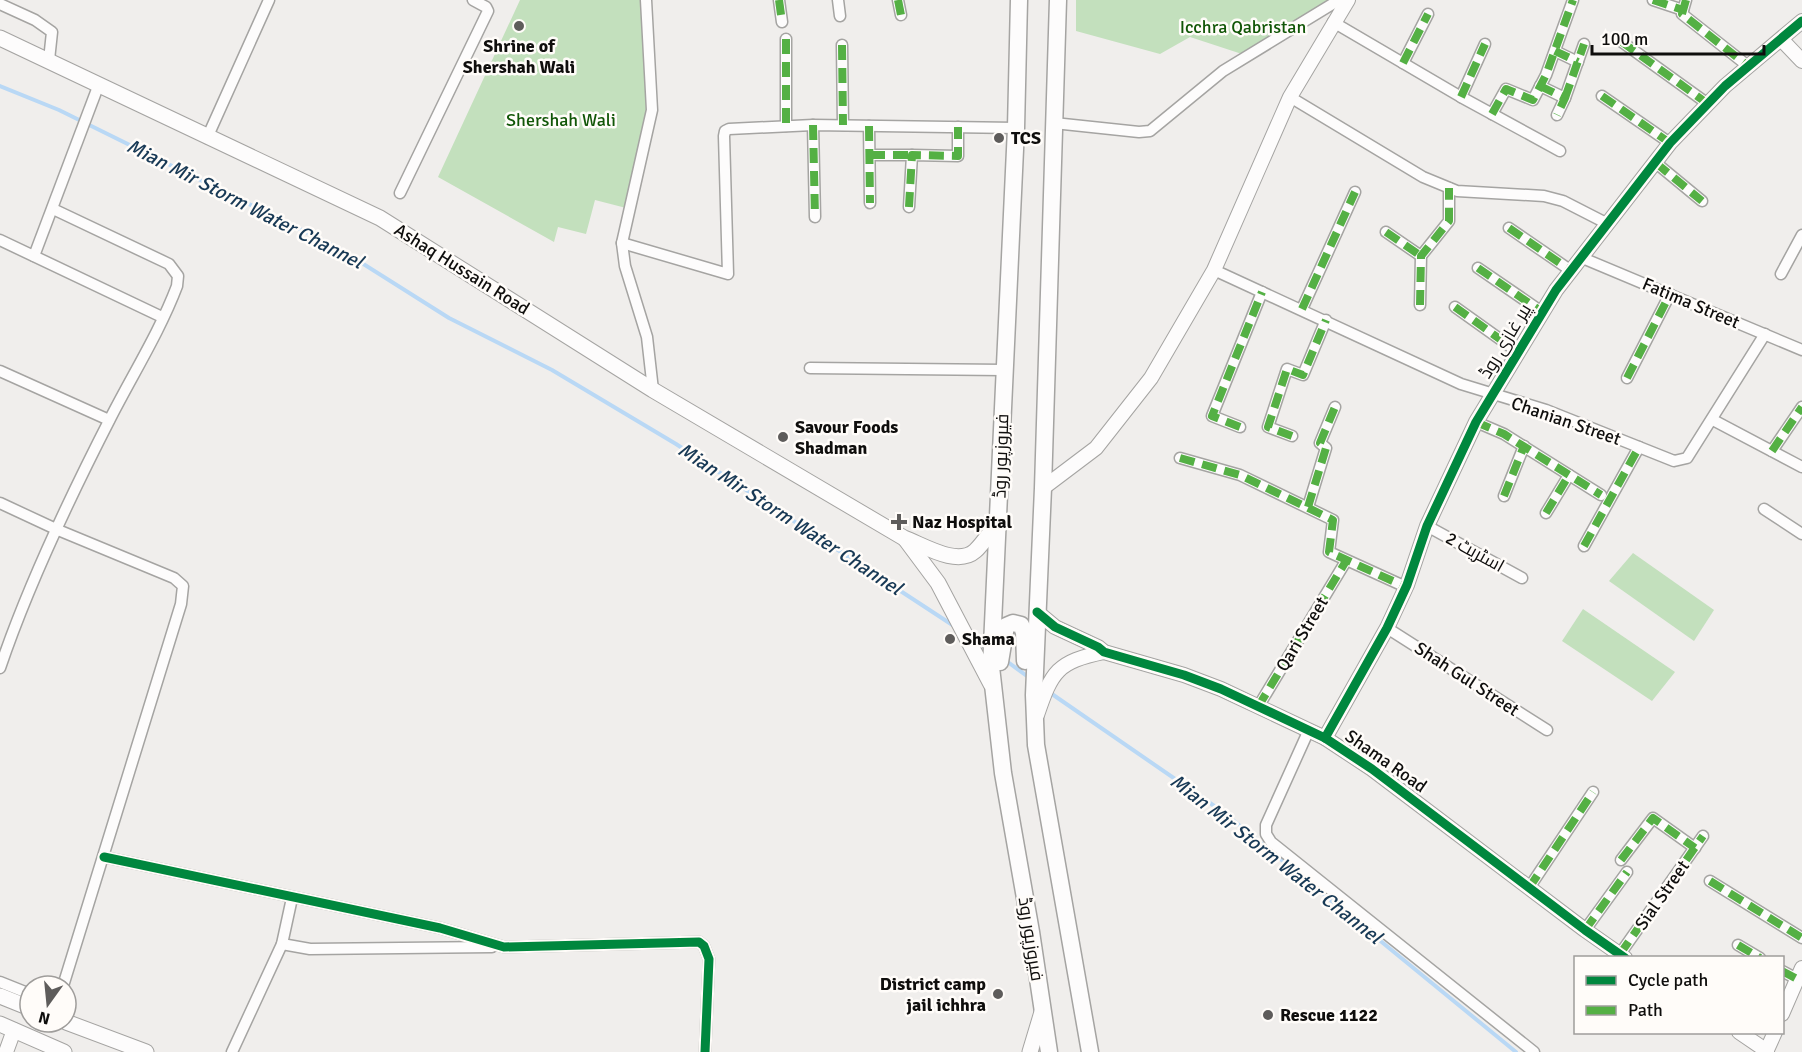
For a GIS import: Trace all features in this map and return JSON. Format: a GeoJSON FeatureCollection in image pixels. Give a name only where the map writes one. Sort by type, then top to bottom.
{"type":"FeatureCollection","features":[{"type":"Feature","properties":{"kind":"main road","name":"فیروزپور روڈ"},"geometry":{"type":"LineString","coordinates":[[1019,0],[1016,128],[999,522],[991,648],[986,666],[992,685],[994,710],[1049,1052]]}},
{"type":"Feature","properties":{"kind":"main road"},"geometry":{"type":"LineString","coordinates":[[1016,128],[1023,95],[1025,0]]}},
{"type":"Feature","properties":{"kind":"main road"},"geometry":{"type":"LineString","coordinates":[[1050,0],[1047,96],[1054,123]]}},
{"type":"Feature","properties":{"kind":"main road"},"geometry":{"type":"LineString","coordinates":[[1036,746],[1036,720],[1042,677],[1037,612],[1058,0]]}},
{"type":"Feature","properties":{"kind":"main road","name":"Ashaq Hussain Road"},"geometry":{"type":"LineString","coordinates":[[0,38],[380,218],[653,390],[904,538],[944,554],[961,558],[975,551],[999,522]]}},
{"type":"Feature","properties":{"kind":"main road","name":"Ashaq Hussain Road"},"geometry":{"type":"LineString","coordinates":[[904,538],[922,559],[986,666]]}},
{"type":"Feature","properties":{"kind":"main road"},"geometry":{"type":"LineString","coordinates":[[994,710],[1005,626],[1013,623],[1020,626],[1024,632],[1025,698],[1036,746],[1090,1048]]}},
{"type":"Feature","properties":{"kind":"main road"},"geometry":{"type":"LineString","coordinates":[[0,996],[18,1003]]}},
{"type":"Feature","properties":{"kind":"main road"},"geometry":{"type":"LineString","coordinates":[[1030,1052],[1042,1012]]}},
{"type":"Feature","properties":{"kind":"main road"},"geometry":{"type":"LineString","coordinates":[[78,1026],[146,1052]]}},
{"type":"Feature","properties":{"kind":"main road"},"geometry":{"type":"LineString","coordinates":[[6,1038],[64,1052]]}},
{"type":"Feature","properties":{"kind":"street"},"geometry":{"type":"LineString","coordinates":[[207,138],[269,0]]}},
{"type":"Feature","properties":{"kind":"street"},"geometry":{"type":"LineString","coordinates":[[400,193],[488,11],[486,7],[473,0]]}},
{"type":"Feature","properties":{"kind":"street"},"geometry":{"type":"LineString","coordinates":[[646,0],[652,110],[622,243],[625,266],[647,337],[653,390]]}},
{"type":"Feature","properties":{"kind":"street"},"geometry":{"type":"LineString","coordinates":[[779,0],[782,22]]}},
{"type":"Feature","properties":{"kind":"street"},"geometry":{"type":"LineString","coordinates":[[838,0],[840,16]]}},
{"type":"Feature","properties":{"kind":"street"},"geometry":{"type":"LineString","coordinates":[[898,0],[901,15]]}},
{"type":"Feature","properties":{"kind":"street"},"geometry":{"type":"LineString","coordinates":[[1054,123],[1139,132],[1150,130],[1223,71],[1339,0]]}},
{"type":"Feature","properties":{"kind":"street"},"geometry":{"type":"LineString","coordinates":[[1043,488],[1090,454],[1131,405],[1163,358],[1214,270],[1290,97],[1348,0]]}},
{"type":"Feature","properties":{"kind":"street"},"geometry":{"type":"LineString","coordinates":[[1492,114],[1506,89],[1532,101],[1555,51],[1573,0]]}},
{"type":"Feature","properties":{"kind":"street"},"geometry":{"type":"LineString","coordinates":[[1653,0],[1684,5],[1682,15],[1748,66]]}},
{"type":"Feature","properties":{"kind":"street"},"geometry":{"type":"LineString","coordinates":[[0,4],[48,27],[52,32],[49,60]]}},
{"type":"Feature","properties":{"kind":"street"},"geometry":{"type":"LineString","coordinates":[[1403,63],[1428,14]]}},
{"type":"Feature","properties":{"kind":"street","name":"پیر غازی روڈ"},"geometry":{"type":"LineString","coordinates":[[1325,738],[1387,628],[1406,588],[1427,526],[1476,422],[1542,312],[1570,270],[1670,143],[1748,66],[1802,21]]}},
{"type":"Feature","properties":{"kind":"street"},"geometry":{"type":"LineString","coordinates":[[1333,22],[1461,97],[1560,151]]}},
{"type":"Feature","properties":{"kind":"street"},"geometry":{"type":"LineString","coordinates":[[786,39],[786,126]]}},
{"type":"Feature","properties":{"kind":"street"},"geometry":{"type":"LineString","coordinates":[[1782,40],[1802,61]]}},
{"type":"Feature","properties":{"kind":"street"},"geometry":{"type":"LineString","coordinates":[[1622,42],[1708,104]]}},
{"type":"Feature","properties":{"kind":"street"},"geometry":{"type":"LineString","coordinates":[[1461,97],[1485,44]]}},
{"type":"Feature","properties":{"kind":"street"},"geometry":{"type":"LineString","coordinates":[[1557,115],[1584,44]]}},
{"type":"Feature","properties":{"kind":"street"},"geometry":{"type":"LineString","coordinates":[[842,45],[843,125]]}},
{"type":"Feature","properties":{"kind":"street"},"geometry":{"type":"LineString","coordinates":[[1555,51],[1578,62]]}},
{"type":"Feature","properties":{"kind":"street"},"geometry":{"type":"LineString","coordinates":[[34,255],[99,84]]}},
{"type":"Feature","properties":{"kind":"street"},"geometry":{"type":"LineString","coordinates":[[1540,87],[1565,98]]}},
{"type":"Feature","properties":{"kind":"street"},"geometry":{"type":"LineString","coordinates":[[1602,96],[1670,143]]}},
{"type":"Feature","properties":{"kind":"street"},"geometry":{"type":"LineString","coordinates":[[1290,97],[1423,177],[1449,188],[1482,194],[1545,196],[1563,201],[1606,223]]}},
{"type":"Feature","properties":{"kind":"street"},"geometry":{"type":"LineString","coordinates":[[622,243],[728,274],[725,130],[813,125],[1016,128]]}},
{"type":"Feature","properties":{"kind":"street"},"geometry":{"type":"LineString","coordinates":[[813,125],[816,217]]}},
{"type":"Feature","properties":{"kind":"street"},"geometry":{"type":"LineString","coordinates":[[868,126],[870,203]]}},
{"type":"Feature","properties":{"kind":"street"},"geometry":{"type":"LineString","coordinates":[[870,155],[958,156],[957,127]]}},
{"type":"Feature","properties":{"kind":"street"},"geometry":{"type":"LineString","coordinates":[[909,207],[912,155]]}},
{"type":"Feature","properties":{"kind":"street"},"geometry":{"type":"LineString","coordinates":[[1656,163],[1702,201]]}},
{"type":"Feature","properties":{"kind":"street"},"geometry":{"type":"LineString","coordinates":[[1420,305],[1421,256],[1449,220],[1449,188]]}},
{"type":"Feature","properties":{"kind":"street"},"geometry":{"type":"LineString","coordinates":[[1302,309],[1355,192]]}},
{"type":"Feature","properties":{"kind":"street"},"geometry":{"type":"LineString","coordinates":[[0,668],[14,626],[58,530],[109,420],[177,286],[178,276],[174,268],[53,209]]}},
{"type":"Feature","properties":{"kind":"street"},"geometry":{"type":"LineString","coordinates":[[1509,228],[1570,270]]}},
{"type":"Feature","properties":{"kind":"street"},"geometry":{"type":"LineString","coordinates":[[1386,232],[1421,256]]}},
{"type":"Feature","properties":{"kind":"street"},"geometry":{"type":"LineString","coordinates":[[1781,274],[1802,235]]}},
{"type":"Feature","properties":{"kind":"street"},"geometry":{"type":"LineString","coordinates":[[0,240],[162,317]]}},
{"type":"Feature","properties":{"kind":"street","name":"Fatima Street"},"geometry":{"type":"LineString","coordinates":[[1580,257],[1802,350]]}},
{"type":"Feature","properties":{"kind":"street"},"geometry":{"type":"LineString","coordinates":[[1478,268],[1542,312]]}},
{"type":"Feature","properties":{"kind":"street","name":"Chanian Street"},"geometry":{"type":"LineString","coordinates":[[1214,270],[1461,384],[1546,410],[1674,461],[1687,458],[1765,334]]}},
{"type":"Feature","properties":{"kind":"street"},"geometry":{"type":"LineString","coordinates":[[1240,427],[1212,416],[1262,292]]}},
{"type":"Feature","properties":{"kind":"street"},"geometry":{"type":"LineString","coordinates":[[1627,378],[1670,294]]}},
{"type":"Feature","properties":{"kind":"street"},"geometry":{"type":"LineString","coordinates":[[1455,307],[1518,352]]}},
{"type":"Feature","properties":{"kind":"street"},"geometry":{"type":"LineString","coordinates":[[1292,436],[1268,428],[1287,369],[1303,375],[1326,320]]}},
{"type":"Feature","properties":{"kind":"street"},"geometry":{"type":"LineString","coordinates":[[810,368],[1004,370]]}},
{"type":"Feature","properties":{"kind":"street"},"geometry":{"type":"LineString","coordinates":[[0,371],[109,420]]}},
{"type":"Feature","properties":{"kind":"street"},"geometry":{"type":"LineString","coordinates":[[1308,507],[1326,448],[1320,443],[1335,407]]}},
{"type":"Feature","properties":{"kind":"street"},"geometry":{"type":"LineString","coordinates":[[1772,451],[1801,410]]}},
{"type":"Feature","properties":{"kind":"street"},"geometry":{"type":"LineString","coordinates":[[1713,420],[1802,467]]}},
{"type":"Feature","properties":{"kind":"street"},"geometry":{"type":"LineString","coordinates":[[1476,422],[1504,434],[1601,495]]}},
{"type":"Feature","properties":{"kind":"street"},"geometry":{"type":"LineString","coordinates":[[1504,496],[1524,446]]}},
{"type":"Feature","properties":{"kind":"street"},"geometry":{"type":"LineString","coordinates":[[1584,546],[1639,447]]}},
{"type":"Feature","properties":{"kind":"street"},"geometry":{"type":"LineString","coordinates":[[1180,458],[1240,475],[1335,522],[1328,551],[1406,588]]}},
{"type":"Feature","properties":{"kind":"street"},"geometry":{"type":"LineString","coordinates":[[1546,513],[1569,475]]}},
{"type":"Feature","properties":{"kind":"street"},"geometry":{"type":"LineString","coordinates":[[0,503],[58,530],[174,578],[183,586],[181,604],[67,974]]}},
{"type":"Feature","properties":{"kind":"street"},"geometry":{"type":"LineString","coordinates":[[1764,509],[1802,534]]}},
{"type":"Feature","properties":{"kind":"street","name":"اسٹریٹ 2"},"geometry":{"type":"LineString","coordinates":[[1427,526],[1522,578]]}},
{"type":"Feature","properties":{"kind":"street","name":"Qari Street"},"geometry":{"type":"LineString","coordinates":[[1258,707],[1346,561]]}},
{"type":"Feature","properties":{"kind":"street","name":"Shama Road"},"geometry":{"type":"LineString","coordinates":[[1037,612],[1055,627],[1098,646],[1104,652],[1184,675],[1325,738],[1371,769],[1584,930],[1623,956]]}},
{"type":"Feature","properties":{"kind":"street","name":"Shah Gul Street"},"geometry":{"type":"LineString","coordinates":[[1387,628],[1547,730]]}},
{"type":"Feature","properties":{"kind":"street","name":"Shama Road"},"geometry":{"type":"LineString","coordinates":[[1042,677],[1071,660],[1104,652]]}},
{"type":"Feature","properties":{"kind":"street"},"geometry":{"type":"LineString","coordinates":[[1308,732],[1266,825],[1270,842],[1534,1052]]}},
{"type":"Feature","properties":{"kind":"street"},"geometry":{"type":"LineString","coordinates":[[1528,888],[1593,792]]}},
{"type":"Feature","properties":{"kind":"street"},"geometry":{"type":"LineString","coordinates":[[1621,860],[1653,818],[1695,848]]}},
{"type":"Feature","properties":{"kind":"street","name":"Sial Street"},"geometry":{"type":"LineString","coordinates":[[1623,956],[1703,836]]}},
{"type":"Feature","properties":{"kind":"street"},"geometry":{"type":"LineString","coordinates":[[104,857],[440,928],[504,947]]}},
{"type":"Feature","properties":{"kind":"street"},"geometry":{"type":"LineString","coordinates":[[1584,930],[1627,872]]}},
{"type":"Feature","properties":{"kind":"street"},"geometry":{"type":"LineString","coordinates":[[1710,881],[1802,938]]}},
{"type":"Feature","properties":{"kind":"street"},"geometry":{"type":"LineString","coordinates":[[232,1052],[282,944],[292,898]]}},
{"type":"Feature","properties":{"kind":"street"},"geometry":{"type":"LineString","coordinates":[[282,944],[310,949],[699,942],[704,946],[709,959],[705,1052]]}},
{"type":"Feature","properties":{"kind":"street"},"geometry":{"type":"LineString","coordinates":[[1738,945],[1758,956]]}},
{"type":"Feature","properties":{"kind":"street"},"geometry":{"type":"LineString","coordinates":[[1784,971],[1800,974],[1784,1010]]}},
{"type":"Feature","properties":{"kind":"street"},"geometry":{"type":"LineString","coordinates":[[0,982],[18,989]]}},
{"type":"Feature","properties":{"kind":"street"},"geometry":{"type":"LineString","coordinates":[[1742,1034],[1766,1051],[1773,1034]]}},
{"type":"Feature","properties":{"kind":"green space","name":"Shershah Wali"},"geometry":{"type":"Polygon","coordinates":[[[520,0],[646,0],[652,110],[630,209],[595,200],[586,234],[558,227],[554,242],[438,177],[520,0]]]}},
{"type":"Feature","properties":{"kind":"green space","name":"Icchra Qabristan"},"geometry":{"type":"Polygon","coordinates":[[[1076,0],[1339,0],[1248,56],[1190,37],[1160,54],[1076,31],[1076,0]]]}},
{"type":"Feature","properties":{"kind":"green space"},"geometry":{"type":"Polygon","coordinates":[[[1633,553],[1714,610],[1694,641],[1609,581],[1633,553]]]}},
{"type":"Feature","properties":{"kind":"green space"},"geometry":{"type":"Polygon","coordinates":[[[1583,609],[1675,672],[1652,701],[1562,641],[1583,609]]]}},
{"type":"Feature","properties":{"kind":"waterway","name":"Mian Mir Storm Water Channel"},"geometry":{"type":"LineString","coordinates":[[0,86],[59,110],[338,248],[449,318],[552,370],[676,444],[954,626]]}},
{"type":"Feature","properties":{"kind":"waterway","name":"Mian Mir Storm Water Channel"},"geometry":{"type":"LineString","coordinates":[[973,638],[986,648]]}},
{"type":"Feature","properties":{"kind":"waterway","name":"Mian Mir Storm Water Channel"},"geometry":{"type":"LineString","coordinates":[[1005,660],[1031,679]]}},
{"type":"Feature","properties":{"kind":"waterway","name":"Mian Mir Storm Water Channel"},"geometry":{"type":"LineString","coordinates":[[1049,692],[1223,812],[1516,1052]]}},
{"type":"Feature","properties":{"kind":"marked path"},"geometry":{"type":"LineString","coordinates":[[779,0],[782,22]]}},
{"type":"Feature","properties":{"kind":"marked path"},"geometry":{"type":"LineString","coordinates":[[898,0],[901,15]]}},
{"type":"Feature","properties":{"kind":"marked path"},"geometry":{"type":"LineString","coordinates":[[1492,114],[1506,89],[1533,100],[1546,75],[1573,0]]}},
{"type":"Feature","properties":{"kind":"marked path"},"geometry":{"type":"LineString","coordinates":[[1653,0],[1683,10]]}},
{"type":"Feature","properties":{"kind":"marked path"},"geometry":{"type":"LineString","coordinates":[[1686,0],[1682,14],[1748,66]]}},
{"type":"Feature","properties":{"kind":"marked path"},"geometry":{"type":"LineString","coordinates":[[1403,63],[1428,14]]}},
{"type":"Feature","properties":{"kind":"marked path"},"geometry":{"type":"LineString","coordinates":[[786,39],[786,126]]}},
{"type":"Feature","properties":{"kind":"marked path"},"geometry":{"type":"LineString","coordinates":[[1622,42],[1708,104]]}},
{"type":"Feature","properties":{"kind":"marked path"},"geometry":{"type":"LineString","coordinates":[[1461,97],[1485,44]]}},
{"type":"Feature","properties":{"kind":"marked path"},"geometry":{"type":"LineString","coordinates":[[1565,98],[1584,44]]}},
{"type":"Feature","properties":{"kind":"marked path"},"geometry":{"type":"LineString","coordinates":[[842,45],[843,125]]}},
{"type":"Feature","properties":{"kind":"marked path"},"geometry":{"type":"LineString","coordinates":[[1555,51],[1578,62]]}},
{"type":"Feature","properties":{"kind":"marked path"},"geometry":{"type":"LineString","coordinates":[[1540,86],[1565,98],[1557,115]]}},
{"type":"Feature","properties":{"kind":"marked path"},"geometry":{"type":"LineString","coordinates":[[1602,96],[1670,143]]}},
{"type":"Feature","properties":{"kind":"marked path"},"geometry":{"type":"LineString","coordinates":[[813,125],[815,217]]}},
{"type":"Feature","properties":{"kind":"marked path"},"geometry":{"type":"LineString","coordinates":[[869,126],[870,203]]}},
{"type":"Feature","properties":{"kind":"marked path"},"geometry":{"type":"LineString","coordinates":[[909,207],[912,155],[958,156],[958,127]]}},
{"type":"Feature","properties":{"kind":"marked path"},"geometry":{"type":"LineString","coordinates":[[870,155],[912,155]]}},
{"type":"Feature","properties":{"kind":"marked path"},"geometry":{"type":"LineString","coordinates":[[1656,163],[1702,201]]}},
{"type":"Feature","properties":{"kind":"marked path"},"geometry":{"type":"LineString","coordinates":[[1420,305],[1421,256],[1449,221],[1449,188]]}},
{"type":"Feature","properties":{"kind":"marked path"},"geometry":{"type":"LineString","coordinates":[[1302,309],[1355,192]]}},
{"type":"Feature","properties":{"kind":"marked path"},"geometry":{"type":"LineString","coordinates":[[1509,228],[1570,270]]}},
{"type":"Feature","properties":{"kind":"marked path"},"geometry":{"type":"LineString","coordinates":[[1386,232],[1421,256]]}},
{"type":"Feature","properties":{"kind":"marked path"},"geometry":{"type":"LineString","coordinates":[[1478,268],[1542,312]]}},
{"type":"Feature","properties":{"kind":"marked path"},"geometry":{"type":"LineString","coordinates":[[1240,427],[1212,416],[1262,292]]}},
{"type":"Feature","properties":{"kind":"marked path"},"geometry":{"type":"LineString","coordinates":[[1627,378],[1670,294]]}},
{"type":"Feature","properties":{"kind":"marked path"},"geometry":{"type":"LineString","coordinates":[[1455,307],[1518,352]]}},
{"type":"Feature","properties":{"kind":"marked path"},"geometry":{"type":"LineString","coordinates":[[1292,436],[1268,427],[1287,369],[1303,375],[1326,320]]}},
{"type":"Feature","properties":{"kind":"marked path"},"geometry":{"type":"LineString","coordinates":[[1308,507],[1326,448],[1320,443],[1335,407]]}},
{"type":"Feature","properties":{"kind":"marked path"},"geometry":{"type":"LineString","coordinates":[[1772,451],[1802,407]]}},
{"type":"Feature","properties":{"kind":"marked path"},"geometry":{"type":"LineString","coordinates":[[1476,422],[1504,434],[1601,495]]}},
{"type":"Feature","properties":{"kind":"marked path"},"geometry":{"type":"LineString","coordinates":[[1504,496],[1524,446]]}},
{"type":"Feature","properties":{"kind":"marked path"},"geometry":{"type":"LineString","coordinates":[[1584,546],[1639,447]]}},
{"type":"Feature","properties":{"kind":"marked path"},"geometry":{"type":"LineString","coordinates":[[1180,458],[1240,475],[1333,520],[1329,552],[1406,587]]}},
{"type":"Feature","properties":{"kind":"marked path"},"geometry":{"type":"LineString","coordinates":[[1546,513],[1569,475]]}},
{"type":"Feature","properties":{"kind":"marked path"},"geometry":{"type":"LineString","coordinates":[[1258,707],[1346,561]]}},
{"type":"Feature","properties":{"kind":"marked path"},"geometry":{"type":"LineString","coordinates":[[1529,888],[1593,792]]}},
{"type":"Feature","properties":{"kind":"marked path"},"geometry":{"type":"LineString","coordinates":[[1621,860],[1653,818],[1695,848]]}},
{"type":"Feature","properties":{"kind":"marked path"},"geometry":{"type":"LineString","coordinates":[[1620,954],[1703,836]]}},
{"type":"Feature","properties":{"kind":"marked path"},"geometry":{"type":"LineString","coordinates":[[1585,930],[1627,872]]}},
{"type":"Feature","properties":{"kind":"marked path"},"geometry":{"type":"LineString","coordinates":[[1710,881],[1802,938]]}},
{"type":"Feature","properties":{"kind":"marked path"},"geometry":{"type":"LineString","coordinates":[[1738,945],[1757,956]]}},
{"type":"Feature","properties":{"kind":"marked path"},"geometry":{"type":"LineString","coordinates":[[1784,972],[1797,979]]}},
{"type":"Feature","properties":{"kind":"cycle path"},"geometry":{"type":"LineString","coordinates":[[1325,738],[1387,628],[1407,585],[1427,526],[1476,422],[1556,290],[1670,143],[1725,86],[1802,21]]}},
{"type":"Feature","properties":{"kind":"cycle path"},"geometry":{"type":"LineString","coordinates":[[1037,612],[1055,627],[1104,652],[1184,675],[1221,689],[1325,738],[1372,769],[1622,956]]}},
{"type":"Feature","properties":{"kind":"cycle path"},"geometry":{"type":"LineString","coordinates":[[104,857],[440,928],[504,947],[699,942],[704,946],[709,959],[705,1052]]}},
{"type":"Feature","properties":{"kind":"place","name":"Shrine of Shershah Wali"},"geometry":{"type":"Point","coordinates":[519,26]}},
{"type":"Feature","properties":{"kind":"place","name":"TCS"},"geometry":{"type":"Point","coordinates":[999,138]}},
{"type":"Feature","properties":{"kind":"place","name":"Savour Foods Shadman"},"geometry":{"type":"Point","coordinates":[783,437]}},
{"type":"Feature","properties":{"kind":"place","name":"Naz Hospital"},"geometry":{"type":"Point","coordinates":[899,522]}},
{"type":"Feature","properties":{"kind":"place","name":"Shama"},"geometry":{"type":"Point","coordinates":[950,639]}},
{"type":"Feature","properties":{"kind":"place","name":"District camp jail ichhra"},"geometry":{"type":"Point","coordinates":[998,994]}},
{"type":"Feature","properties":{"kind":"place","name":"Rescue 1122"},"geometry":{"type":"Point","coordinates":[1268,1015]}}]}
